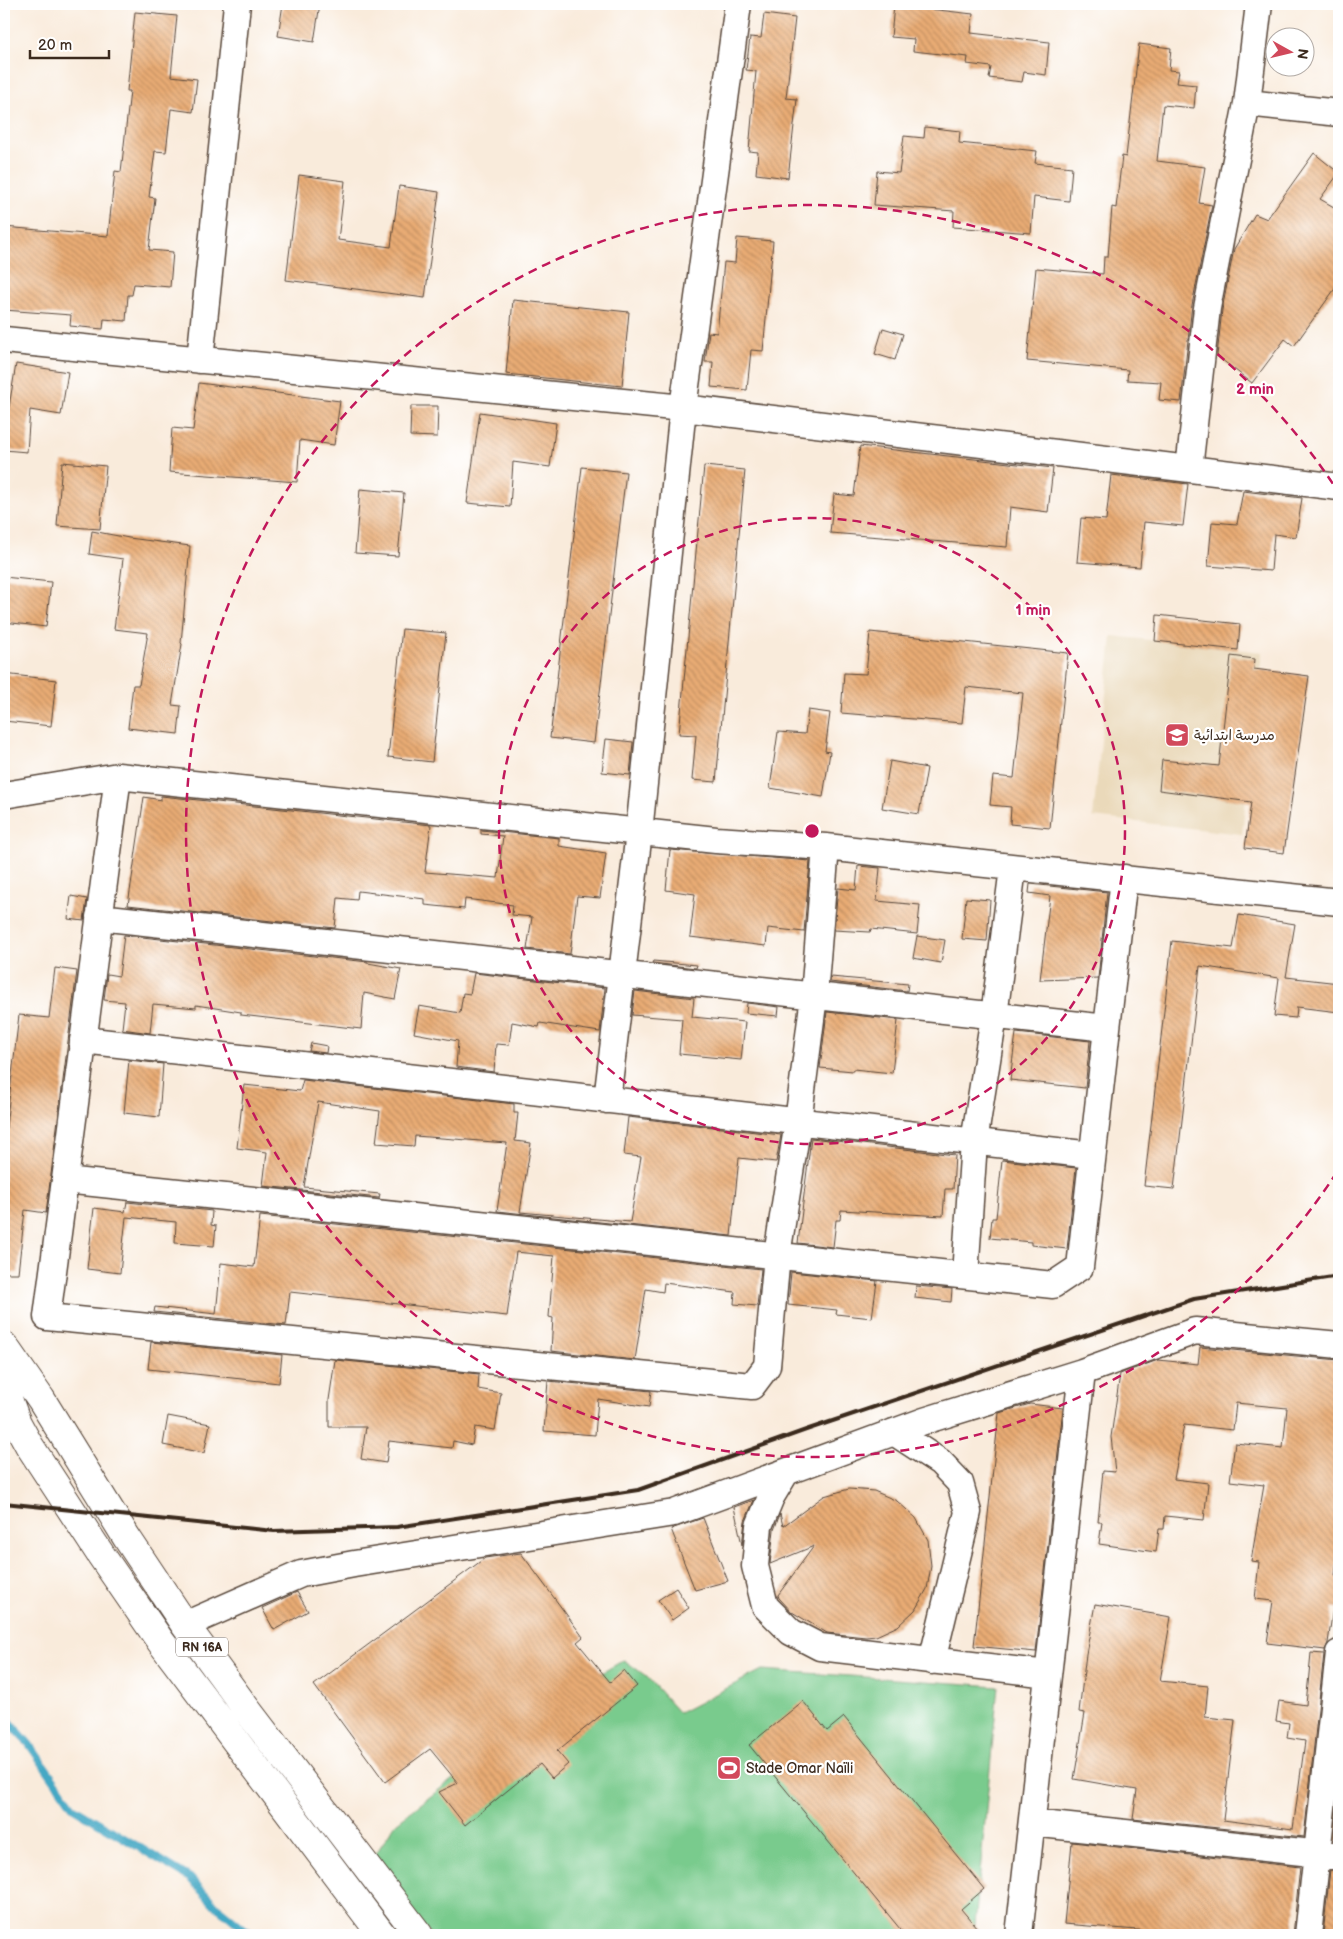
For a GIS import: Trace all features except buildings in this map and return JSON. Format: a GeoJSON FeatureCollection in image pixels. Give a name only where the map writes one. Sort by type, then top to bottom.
{"type":"FeatureCollection","features":[{"type":"Feature","properties":{"kind":"main road","name":"RN 16A"},"geometry":{"type":"LineString","coordinates":[[4,1346],[41,1398],[122,1530],[185,1625],[245,1707],[419,1935]]}},
{"type":"Feature","properties":{"kind":"main road"},"geometry":{"type":"LineString","coordinates":[[4,1388],[17,1423],[29,1445],[150,1626],[224,1728],[382,1935]]}},
{"type":"Feature","properties":{"kind":"street"},"geometry":{"type":"LineString","coordinates":[[200,360],[237,4]]}},
{"type":"Feature","properties":{"kind":"street"},"geometry":{"type":"LineString","coordinates":[[607,1100],[639,832],[682,408],[738,4]]}},
{"type":"Feature","properties":{"kind":"street"},"geometry":{"type":"LineString","coordinates":[[1189,468],[1207,308],[1247,103],[1259,4]]}},
{"type":"Feature","properties":{"kind":"street"},"geometry":{"type":"LineString","coordinates":[[1247,103],[1339,113]]}},
{"type":"Feature","properties":{"kind":"street"},"geometry":{"type":"LineString","coordinates":[[4,340],[682,408],[1189,468],[1339,488]]}},
{"type":"Feature","properties":{"kind":"street"},"geometry":{"type":"LineString","coordinates":[[118,776],[47,1317],[752,1386],[767,1366],[778,1256],[814,996],[826,848]]}},
{"type":"Feature","properties":{"kind":"street"},"geometry":{"type":"LineString","coordinates":[[4,795],[118,776],[716,840],[826,848],[1339,902]]}},
{"type":"Feature","properties":{"kind":"street"},"geometry":{"type":"LineString","coordinates":[[965,1275],[974,1142],[994,1016],[1014,868]]}},
{"type":"Feature","properties":{"kind":"street"},"geometry":{"type":"LineString","coordinates":[[65,1180],[1053,1285],[1080,1266],[1124,878]]}},
{"type":"Feature","properties":{"kind":"street"},"geometry":{"type":"LineString","coordinates":[[99,917],[1107,1028]]}},
{"type":"Feature","properties":{"kind":"street"},"geometry":{"type":"LineString","coordinates":[[83,1040],[1092,1155]]}},
{"type":"Feature","properties":{"kind":"street"},"geometry":{"type":"LineString","coordinates":[[185,1625],[301,1574],[401,1556],[674,1513],[924,1421],[1082,1372],[1195,1331],[1339,1345]]}},
{"type":"Feature","properties":{"kind":"street"},"geometry":{"type":"LineString","coordinates":[[1019,1935],[1082,1372]]}},
{"type":"Feature","properties":{"kind":"street"},"geometry":{"type":"LineString","coordinates":[[894,1432],[940,1462],[960,1483],[968,1512],[932,1660]]}},
{"type":"Feature","properties":{"kind":"street"},"geometry":{"type":"LineString","coordinates":[[786,1472],[771,1497],[759,1526],[755,1566],[765,1606],[791,1632],[820,1647],[1048,1674]]}},
{"type":"Feature","properties":{"kind":"street"},"geometry":{"type":"LineString","coordinates":[[1308,1935],[1328,1854],[1339,1653]]}},
{"type":"Feature","properties":{"kind":"street"},"geometry":{"type":"LineString","coordinates":[[1032,1823],[1328,1854]]}},
{"type":"Feature","properties":{"kind":"shaded area","name":"مدرسة ابتدائية"},"geometry":{"type":"Polygon","coordinates":[[[1112,636],[1262,652],[1242,834],[1093,817],[1112,636]]]}},
{"type":"Feature","properties":{"kind":"green space","name":"Stade Omar Naïli"},"geometry":{"type":"Polygon","coordinates":[[[624,1660],[646,1676],[679,1713],[762,1670],[998,1686],[974,1935],[431,1935],[371,1861],[396,1823],[558,1698],[624,1660]]]}},
{"type":"Feature","properties":{"kind":"waterway"},"geometry":{"type":"LineString","coordinates":[[4,1715],[29,1744],[74,1808],[190,1878],[215,1905],[252,1935]]}},
{"type":"Feature","properties":{"kind":"railway"},"geometry":{"type":"LineString","coordinates":[[4,1503],[274,1531],[397,1527],[638,1490],[806,1430],[1194,1299],[1339,1276]]}},
{"type":"Feature","properties":{"kind":"place","name":"مدرسة ابتدائية"},"geometry":{"type":"Point","coordinates":[1177,735]}},
{"type":"Feature","properties":{"kind":"place","name":"Stade Omar Naïli"},"geometry":{"type":"Point","coordinates":[729,1768]}}]}
